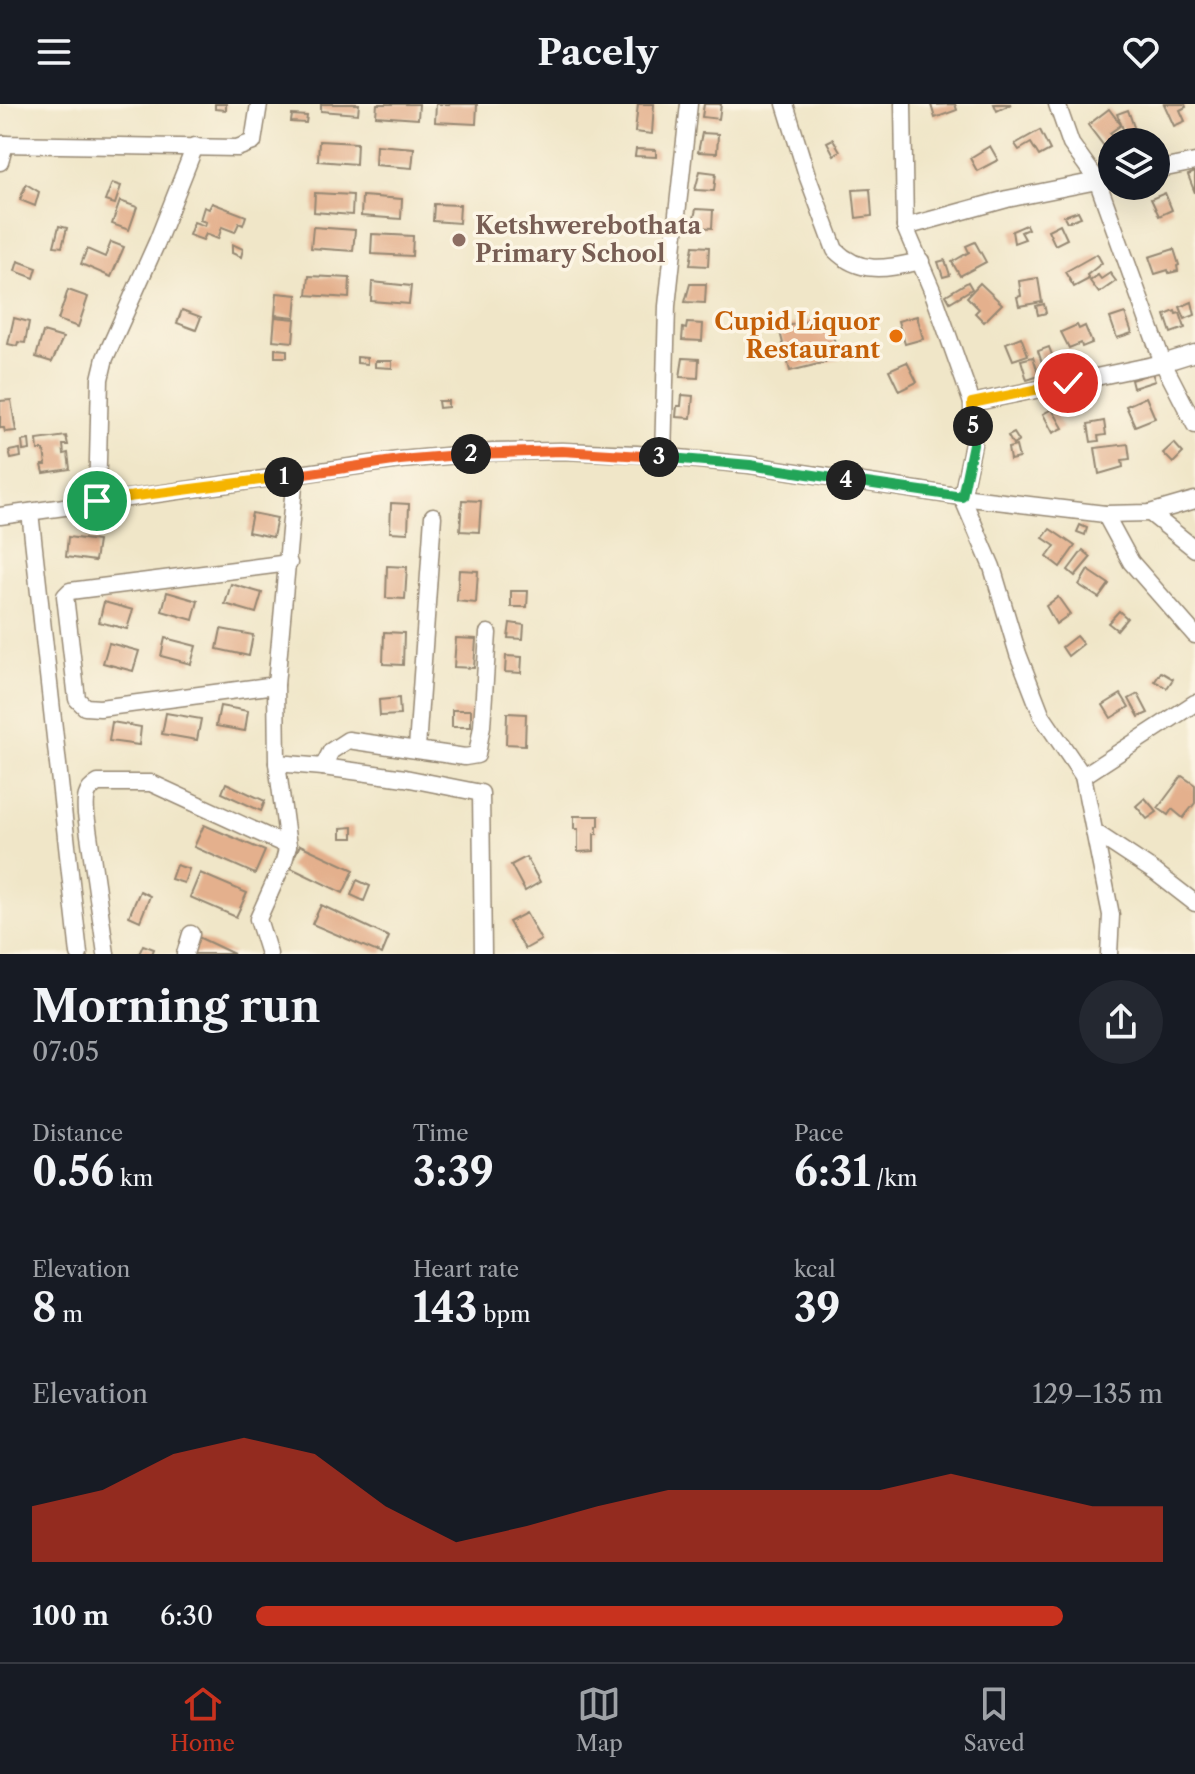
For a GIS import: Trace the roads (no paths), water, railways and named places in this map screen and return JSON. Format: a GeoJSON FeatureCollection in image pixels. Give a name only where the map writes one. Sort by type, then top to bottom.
{"type":"FeatureCollection","features":[{"type":"Feature","properties":{"kind":"street"},"geometry":{"type":"LineString","coordinates":[[0,162],[3,144],[237,148],[253,142],[259,104]]}},
{"type":"Feature","properties":{"kind":"street"},"geometry":{"type":"LineString","coordinates":[[663,458],[667,306],[689,104]]}},
{"type":"Feature","properties":{"kind":"street"},"geometry":{"type":"LineString","coordinates":[[785,104],[835,250],[844,259],[868,268],[884,269],[921,261]]}},
{"type":"Feature","properties":{"kind":"street"},"geometry":{"type":"LineString","coordinates":[[903,104],[905,227],[921,261],[972,403],[973,444],[962,497],[992,567],[1018,654],[1042,716],[1083,776],[1111,915],[1109,954]]}},
{"type":"Feature","properties":{"kind":"street"},"geometry":{"type":"LineString","coordinates":[[1057,104],[1071,144],[1098,172]]}},
{"type":"Feature","properties":{"kind":"street"},"geometry":{"type":"LineString","coordinates":[[97,501],[100,379],[105,358],[157,242],[195,146]]}},
{"type":"Feature","properties":{"kind":"street"},"geometry":{"type":"LineString","coordinates":[[1170,167],[1195,162]]}},
{"type":"Feature","properties":{"kind":"street"},"geometry":{"type":"LineString","coordinates":[[905,227],[1007,199],[1098,180]]}},
{"type":"Feature","properties":{"kind":"street"},"geometry":{"type":"LineString","coordinates":[[1112,200],[1163,363],[1195,425]]}},
{"type":"Feature","properties":{"kind":"street"},"geometry":{"type":"LineString","coordinates":[[972,403],[1163,363],[1195,353]]}},
{"type":"Feature","properties":{"kind":"street"},"geometry":{"type":"LineString","coordinates":[[0,516],[400,460],[493,452],[562,451],[750,465],[962,497],[1105,514],[1150,513],[1195,500]]}},
{"type":"Feature","properties":{"kind":"street"},"geometry":{"type":"LineString","coordinates":[[269,954],[258,919],[288,846],[277,763],[276,685],[295,475]]}},
{"type":"Feature","properties":{"kind":"street"},"geometry":{"type":"LineString","coordinates":[[30,512],[79,954]]}},
{"type":"Feature","properties":{"kind":"street"},"geometry":{"type":"LineString","coordinates":[[1150,513],[1195,549]]}},
{"type":"Feature","properties":{"kind":"street"},"geometry":{"type":"LineString","coordinates":[[1105,514],[1131,562],[1195,635]]}},
{"type":"Feature","properties":{"kind":"street"},"geometry":{"type":"LineString","coordinates":[[417,748],[433,516]]}},
{"type":"Feature","properties":{"kind":"street"},"geometry":{"type":"LineString","coordinates":[[276,685],[100,708],[85,707],[77,699],[65,596],[70,591],[289,563]]}},
{"type":"Feature","properties":{"kind":"street"},"geometry":{"type":"LineString","coordinates":[[323,767],[331,751],[348,740],[472,757],[479,753],[488,633]]}},
{"type":"Feature","properties":{"kind":"street"},"geometry":{"type":"LineString","coordinates":[[1083,776],[1195,703]]}},
{"type":"Feature","properties":{"kind":"street"},"geometry":{"type":"LineString","coordinates":[[277,763],[419,780],[481,793],[483,954]]}},
{"type":"Feature","properties":{"kind":"street"},"geometry":{"type":"LineString","coordinates":[[106,954],[86,814],[85,800],[91,787],[98,783],[151,783],[288,846]]}},
{"type":"Feature","properties":{"kind":"street"},"geometry":{"type":"LineString","coordinates":[[1096,833],[1195,903]]}},
{"type":"Feature","properties":{"kind":"street"},"geometry":{"type":"LineString","coordinates":[[185,954],[191,934]]}},
{"type":"Feature","properties":{"kind":"place","name":"Ketshwerebothata Primary School"},"geometry":{"type":"Point","coordinates":[459,240]}},
{"type":"Feature","properties":{"kind":"place","name":"Cupid Liquor Restaurant"},"geometry":{"type":"Point","coordinates":[896,336]}}]}
